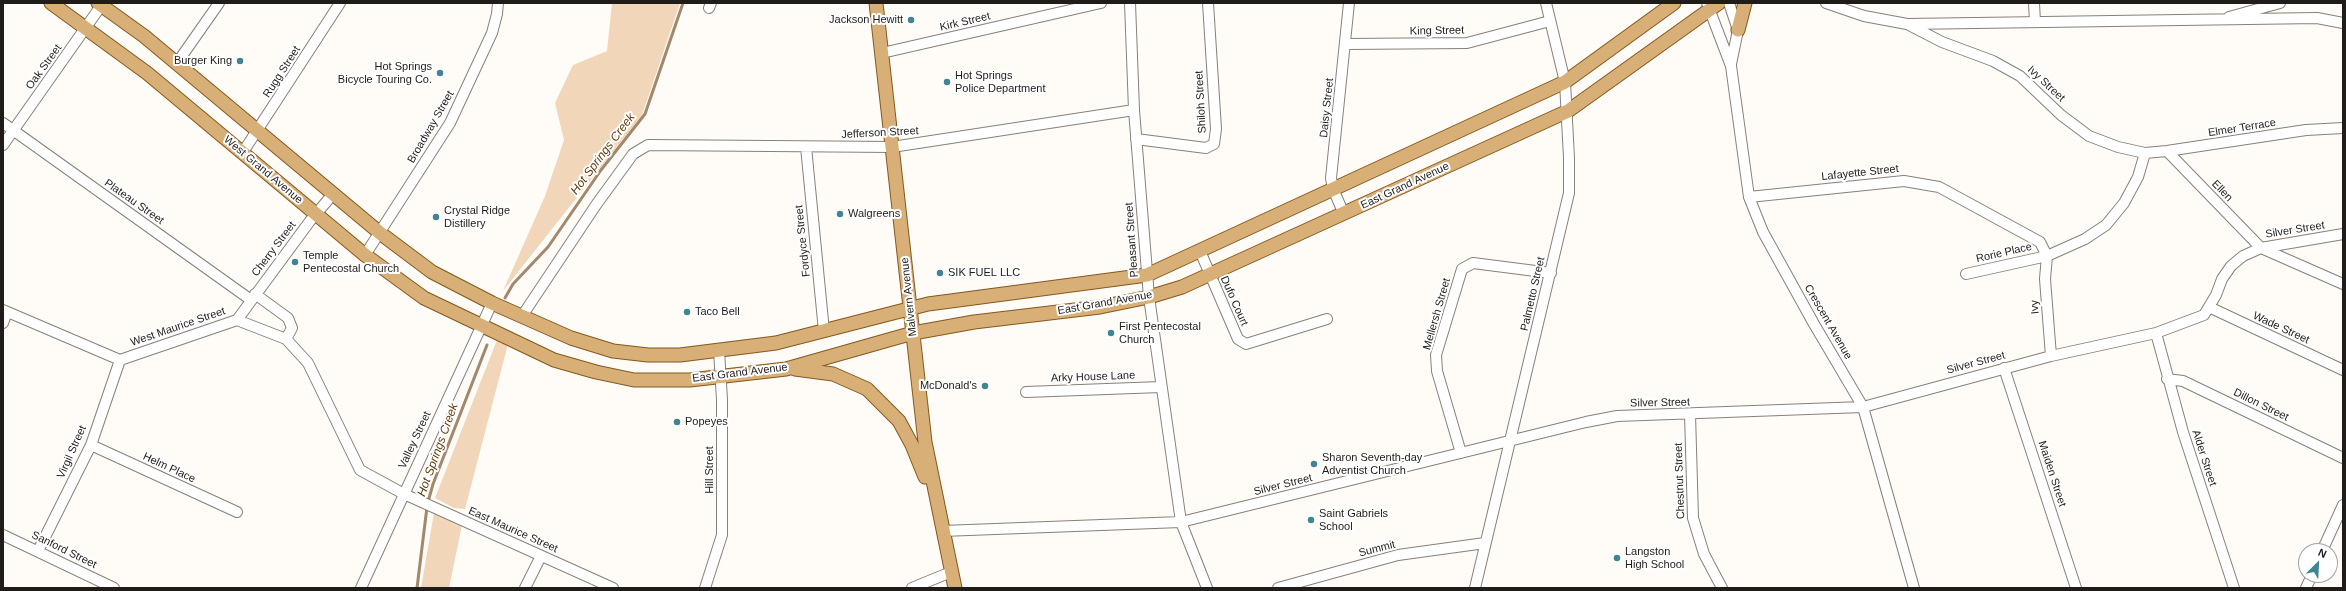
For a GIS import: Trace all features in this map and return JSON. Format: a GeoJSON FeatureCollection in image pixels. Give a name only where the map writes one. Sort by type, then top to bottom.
{"type":"FeatureCollection","features":[{"type":"Feature","properties":{"kind":"main road","name":"West Grand Avenue"},"geometry":{"type":"LineString","coordinates":[[51,3],[147,73],[365,255],[424,298],[482,326]]}},
{"type":"Feature","properties":{"kind":"main road","name":"Malvern Avenue"},"geometry":{"type":"LineString","coordinates":[[876,3],[925,442],[935,501],[955,588]]}},
{"type":"Feature","properties":{"kind":"main road","name":"East Grand Avenue"},"geometry":{"type":"LineString","coordinates":[[522,316],[571,338],[613,350],[648,355],[680,355],[776,343],[911,307],[971,296],[1147,275],[1565,82],[1674,3]]}},
{"type":"Feature","properties":{"kind":"main road"},"geometry":{"type":"LineString","coordinates":[[1738,30],[1745,3]]}},
{"type":"Feature","properties":{"kind":"main road"},"geometry":{"type":"LineString","coordinates":[[101,4],[258,130],[380,233],[432,272],[492,303],[522,316]]}},
{"type":"Feature","properties":{"kind":"main road","name":"East Grand Avenue"},"geometry":{"type":"LineString","coordinates":[[482,326],[554,360],[596,372],[634,380],[690,380],[786,369],[913,333],[974,322],[1100,307],[1149,297],[1182,287],[1568,111],[1712,5]]}},
{"type":"Feature","properties":{"kind":"main road"},"geometry":{"type":"LineString","coordinates":[[786,369],[833,374],[867,389],[882,402],[900,421],[912,444],[935,501]]}},
{"type":"Feature","properties":{"kind":"street"},"geometry":{"type":"LineString","coordinates":[[177,64],[219,3]]}},
{"type":"Feature","properties":{"kind":"street","name":"Rugg Street"},"geometry":{"type":"LineString","coordinates":[[243,152],[340,3]]}},
{"type":"Feature","properties":{"kind":"street","name":"Broadway Street"},"geometry":{"type":"LineString","coordinates":[[365,255],[450,122],[492,33],[498,3]]}},
{"type":"Feature","properties":{"kind":"street","name":"Kirk Street"},"geometry":{"type":"LineString","coordinates":[[882,53],[1101,3]]}},
{"type":"Feature","properties":{"kind":"street","name":"Pleasant Street"},"geometry":{"type":"LineString","coordinates":[[1130,3],[1134,110],[1149,297],[1181,522],[1207,588]]}},
{"type":"Feature","properties":{"kind":"street","name":"Shiloh Street"},"geometry":{"type":"LineString","coordinates":[[1136,139],[1206,148],[1214,144],[1216,129],[1208,3]]}},
{"type":"Feature","properties":{"kind":"street","name":"Daisy Street"},"geometry":{"type":"LineString","coordinates":[[1344,214],[1333,189],[1331,178],[1346,44],[1349,3]]}},
{"type":"Feature","properties":{"kind":"street","name":"Palmetto Street"},"geometry":{"type":"LineString","coordinates":[[1475,588],[1569,193],[1568,111],[1565,82],[1546,3]]}},
{"type":"Feature","properties":{"kind":"street","name":"Crescent Avenue"},"geometry":{"type":"LineString","coordinates":[[1729,3],[1738,30],[1731,66]]}},
{"type":"Feature","properties":{"kind":"street"},"geometry":{"type":"LineString","coordinates":[[1826,3],[1864,16],[1907,24],[2317,18],[2343,23]]}},
{"type":"Feature","properties":{"kind":"street"},"geometry":{"type":"LineString","coordinates":[[2034,3],[2034,22]]}},
{"type":"Feature","properties":{"kind":"street"},"geometry":{"type":"LineString","coordinates":[[2219,19],[2280,3]]}},
{"type":"Feature","properties":{"kind":"street","name":"Oak Street"},"geometry":{"type":"LineString","coordinates":[[3,145],[87,28],[101,4]]}},
{"type":"Feature","properties":{"kind":"street","name":"Crescent Avenue"},"geometry":{"type":"LineString","coordinates":[[1712,5],[1731,66],[1749,197],[1767,238],[1814,324],[1863,407],[1914,588]]}},
{"type":"Feature","properties":{"kind":"street","name":"King Street"},"geometry":{"type":"LineString","coordinates":[[1346,44],[1467,44],[1550,21]]}},
{"type":"Feature","properties":{"kind":"street","name":"Ivy Street"},"geometry":{"type":"LineString","coordinates":[[1907,24],[1942,42],[1992,61],[2020,76],[2061,115],[2089,136],[2118,147],[2145,153]]}},
{"type":"Feature","properties":{"kind":"street","name":"Jefferson Street"},"geometry":{"type":"LineString","coordinates":[[522,316],[596,205],[633,154],[648,145],[892,147],[1134,110]]}},
{"type":"Feature","properties":{"kind":"street","name":"Plateau Street"},"geometry":{"type":"LineString","coordinates":[[3,123],[253,297],[288,318],[292,328],[286,339]]}},
{"type":"Feature","properties":{"kind":"street","name":"Elmer Terrace"},"geometry":{"type":"LineString","coordinates":[[2145,153],[2306,130],[2343,128]]}},
{"type":"Feature","properties":{"kind":"street","name":"Fordyce Street"},"geometry":{"type":"LineString","coordinates":[[806,147],[824,331]]}},
{"type":"Feature","properties":{"kind":"street","name":"Ellen"},"geometry":{"type":"LineString","coordinates":[[2167,151],[2261,248]]}},
{"type":"Feature","properties":{"kind":"street","name":"Rorie Place"},"geometry":{"type":"LineString","coordinates":[[1966,274],[2046,256],[2085,239],[2106,225],[2124,203],[2135,184],[2145,153]]}},
{"type":"Feature","properties":{"kind":"street","name":"Lafayette Street"},"geometry":{"type":"LineString","coordinates":[[1749,197],[1904,181],[1939,187],[2040,242],[2046,256]]}},
{"type":"Feature","properties":{"kind":"street","name":"Cherry Street"},"geometry":{"type":"LineString","coordinates":[[237,320],[315,214],[333,194]]}},
{"type":"Feature","properties":{"kind":"street","name":"Silver Street"},"geometry":{"type":"LineString","coordinates":[[942,531],[1181,522],[1510,440],[1617,416],[1863,407],[2051,356],[2156,333],[2204,315],[2222,279],[2231,266],[2243,256],[2261,248],[2343,234]]}},
{"type":"Feature","properties":{"kind":"street"},"geometry":{"type":"LineString","coordinates":[[2261,248],[2343,284]]}},
{"type":"Feature","properties":{"kind":"street","name":"Dufo Court"},"geometry":{"type":"LineString","coordinates":[[1200,251],[1209,275],[1238,339],[1246,344],[1327,319]]}},
{"type":"Feature","properties":{"kind":"street","name":"Ivy"},"geometry":{"type":"LineString","coordinates":[[2046,256],[2045,279],[2051,356]]}},
{"type":"Feature","properties":{"kind":"street","name":"Mellersh Street"},"geometry":{"type":"LineString","coordinates":[[1461,453],[1437,371],[1436,355],[1462,269],[1472,263],[1551,273]]}},
{"type":"Feature","properties":{"kind":"street","name":"Valley Street"},"geometry":{"type":"LineString","coordinates":[[361,588],[492,303]]}},
{"type":"Feature","properties":{"kind":"street","name":"Wade Street"},"geometry":{"type":"LineString","coordinates":[[2209,307],[2343,370]]}},
{"type":"Feature","properties":{"kind":"street"},"geometry":{"type":"LineString","coordinates":[[3,323],[5,311],[120,360]]}},
{"type":"Feature","properties":{"kind":"street","name":"West Maurice Street"},"geometry":{"type":"LineString","coordinates":[[120,360],[237,320],[286,339],[308,363],[360,470],[404,494]]}},
{"type":"Feature","properties":{"kind":"street","name":"Alder Street"},"geometry":{"type":"LineString","coordinates":[[2156,333],[2167,379],[2234,588]]}},
{"type":"Feature","properties":{"kind":"street","name":"Hill Street"},"geometry":{"type":"LineString","coordinates":[[705,588],[722,535],[721,377],[719,350]]}},
{"type":"Feature","properties":{"kind":"street","name":"Virgil Street"},"geometry":{"type":"LineString","coordinates":[[38,551],[91,445],[120,360]]}},
{"type":"Feature","properties":{"kind":"street","name":"Maiden Street"},"geometry":{"type":"LineString","coordinates":[[2004,368],[2076,588]]}},
{"type":"Feature","properties":{"kind":"street","name":"Dillon Street"},"geometry":{"type":"LineString","coordinates":[[2167,379],[2183,381],[2343,458]]}},
{"type":"Feature","properties":{"kind":"street","name":"Arky House Lane"},"geometry":{"type":"LineString","coordinates":[[1026,392],[1161,387]]}},
{"type":"Feature","properties":{"kind":"street","name":"Chestnut Street"},"geometry":{"type":"LineString","coordinates":[[1690,414],[1693,518],[1697,537],[1722,588]]}},
{"type":"Feature","properties":{"kind":"street","name":"Helm Place"},"geometry":{"type":"LineString","coordinates":[[91,445],[237,512]]}},
{"type":"Feature","properties":{"kind":"street","name":"East Maurice Street"},"geometry":{"type":"LineString","coordinates":[[404,494],[613,588]]}},
{"type":"Feature","properties":{"kind":"street"},"geometry":{"type":"LineString","coordinates":[[2326,543],[2343,505]]}},
{"type":"Feature","properties":{"kind":"street","name":"Sanford Street"},"geometry":{"type":"LineString","coordinates":[[3,535],[114,588]]}},
{"type":"Feature","properties":{"kind":"street","name":"Summit"},"geometry":{"type":"LineString","coordinates":[[1278,588],[1398,555],[1485,543]]}},
{"type":"Feature","properties":{"kind":"street"},"geometry":{"type":"LineString","coordinates":[[525,588],[542,556]]}},
{"type":"Feature","properties":{"kind":"street"},"geometry":{"type":"LineString","coordinates":[[912,588],[951,572]]}},
{"type":"Feature","properties":{"kind":"shaded area"},"geometry":{"type":"Polygon","coordinates":[[[612,3],[680,3],[642,115],[503,291],[545,196],[564,140],[555,103],[573,65],[607,51],[612,3]]]}},
{"type":"Feature","properties":{"kind":"shaded area"},"geometry":{"type":"Polygon","coordinates":[[[497,340],[508,344],[465,509],[454,508],[435,498],[497,340]]]}},
{"type":"Feature","properties":{"kind":"shaded area"},"geometry":{"type":"Polygon","coordinates":[[[434,513],[462,525],[449,588],[421,588],[434,513]]]}},
{"type":"Feature","properties":{"kind":"waterway","name":"Hot Springs Creek"},"geometry":{"type":"LineString","coordinates":[[505,298],[513,284],[548,247],[601,170],[645,114],[683,3]]}},
{"type":"Feature","properties":{"kind":"waterway","name":"Hot Springs Creek"},"geometry":{"type":"LineString","coordinates":[[428,502],[433,484],[487,345]]}},
{"type":"Feature","properties":{"kind":"waterway","name":"Hot Springs Creek"},"geometry":{"type":"LineString","coordinates":[[417,588],[427,507]]}},
{"type":"Feature","properties":{"kind":"place","name":"Jackson Hewitt"},"geometry":{"type":"Point","coordinates":[911,20]}},
{"type":"Feature","properties":{"kind":"place","name":"Burger King"},"geometry":{"type":"Point","coordinates":[240,61]}},
{"type":"Feature","properties":{"kind":"place","name":"Hot Springs Bicycle Touring Co."},"geometry":{"type":"Point","coordinates":[440,73]}},
{"type":"Feature","properties":{"kind":"place","name":"Hot Springs Police Department"},"geometry":{"type":"Point","coordinates":[947,82]}},
{"type":"Feature","properties":{"kind":"place","name":"Walgreens"},"geometry":{"type":"Point","coordinates":[840,214]}},
{"type":"Feature","properties":{"kind":"place","name":"Crystal Ridge Distillery"},"geometry":{"type":"Point","coordinates":[436,217]}},
{"type":"Feature","properties":{"kind":"place","name":"Temple Pentecostal Church"},"geometry":{"type":"Point","coordinates":[295,262]}},
{"type":"Feature","properties":{"kind":"place","name":"SIK FUEL LLC"},"geometry":{"type":"Point","coordinates":[940,273]}},
{"type":"Feature","properties":{"kind":"place","name":"Taco Bell"},"geometry":{"type":"Point","coordinates":[687,312]}},
{"type":"Feature","properties":{"kind":"place","name":"First Pentecostal Church"},"geometry":{"type":"Point","coordinates":[1111,333]}},
{"type":"Feature","properties":{"kind":"place","name":"McDonald's"},"geometry":{"type":"Point","coordinates":[985,386]}},
{"type":"Feature","properties":{"kind":"place","name":"Popeyes"},"geometry":{"type":"Point","coordinates":[677,422]}},
{"type":"Feature","properties":{"kind":"place","name":"Sharon Seventh-day Adventist Church"},"geometry":{"type":"Point","coordinates":[1314,464]}},
{"type":"Feature","properties":{"kind":"place","name":"Saint Gabriels School"},"geometry":{"type":"Point","coordinates":[1311,520]}},
{"type":"Feature","properties":{"kind":"place","name":"Langston High School"},"geometry":{"type":"Point","coordinates":[1617,558]}}]}
